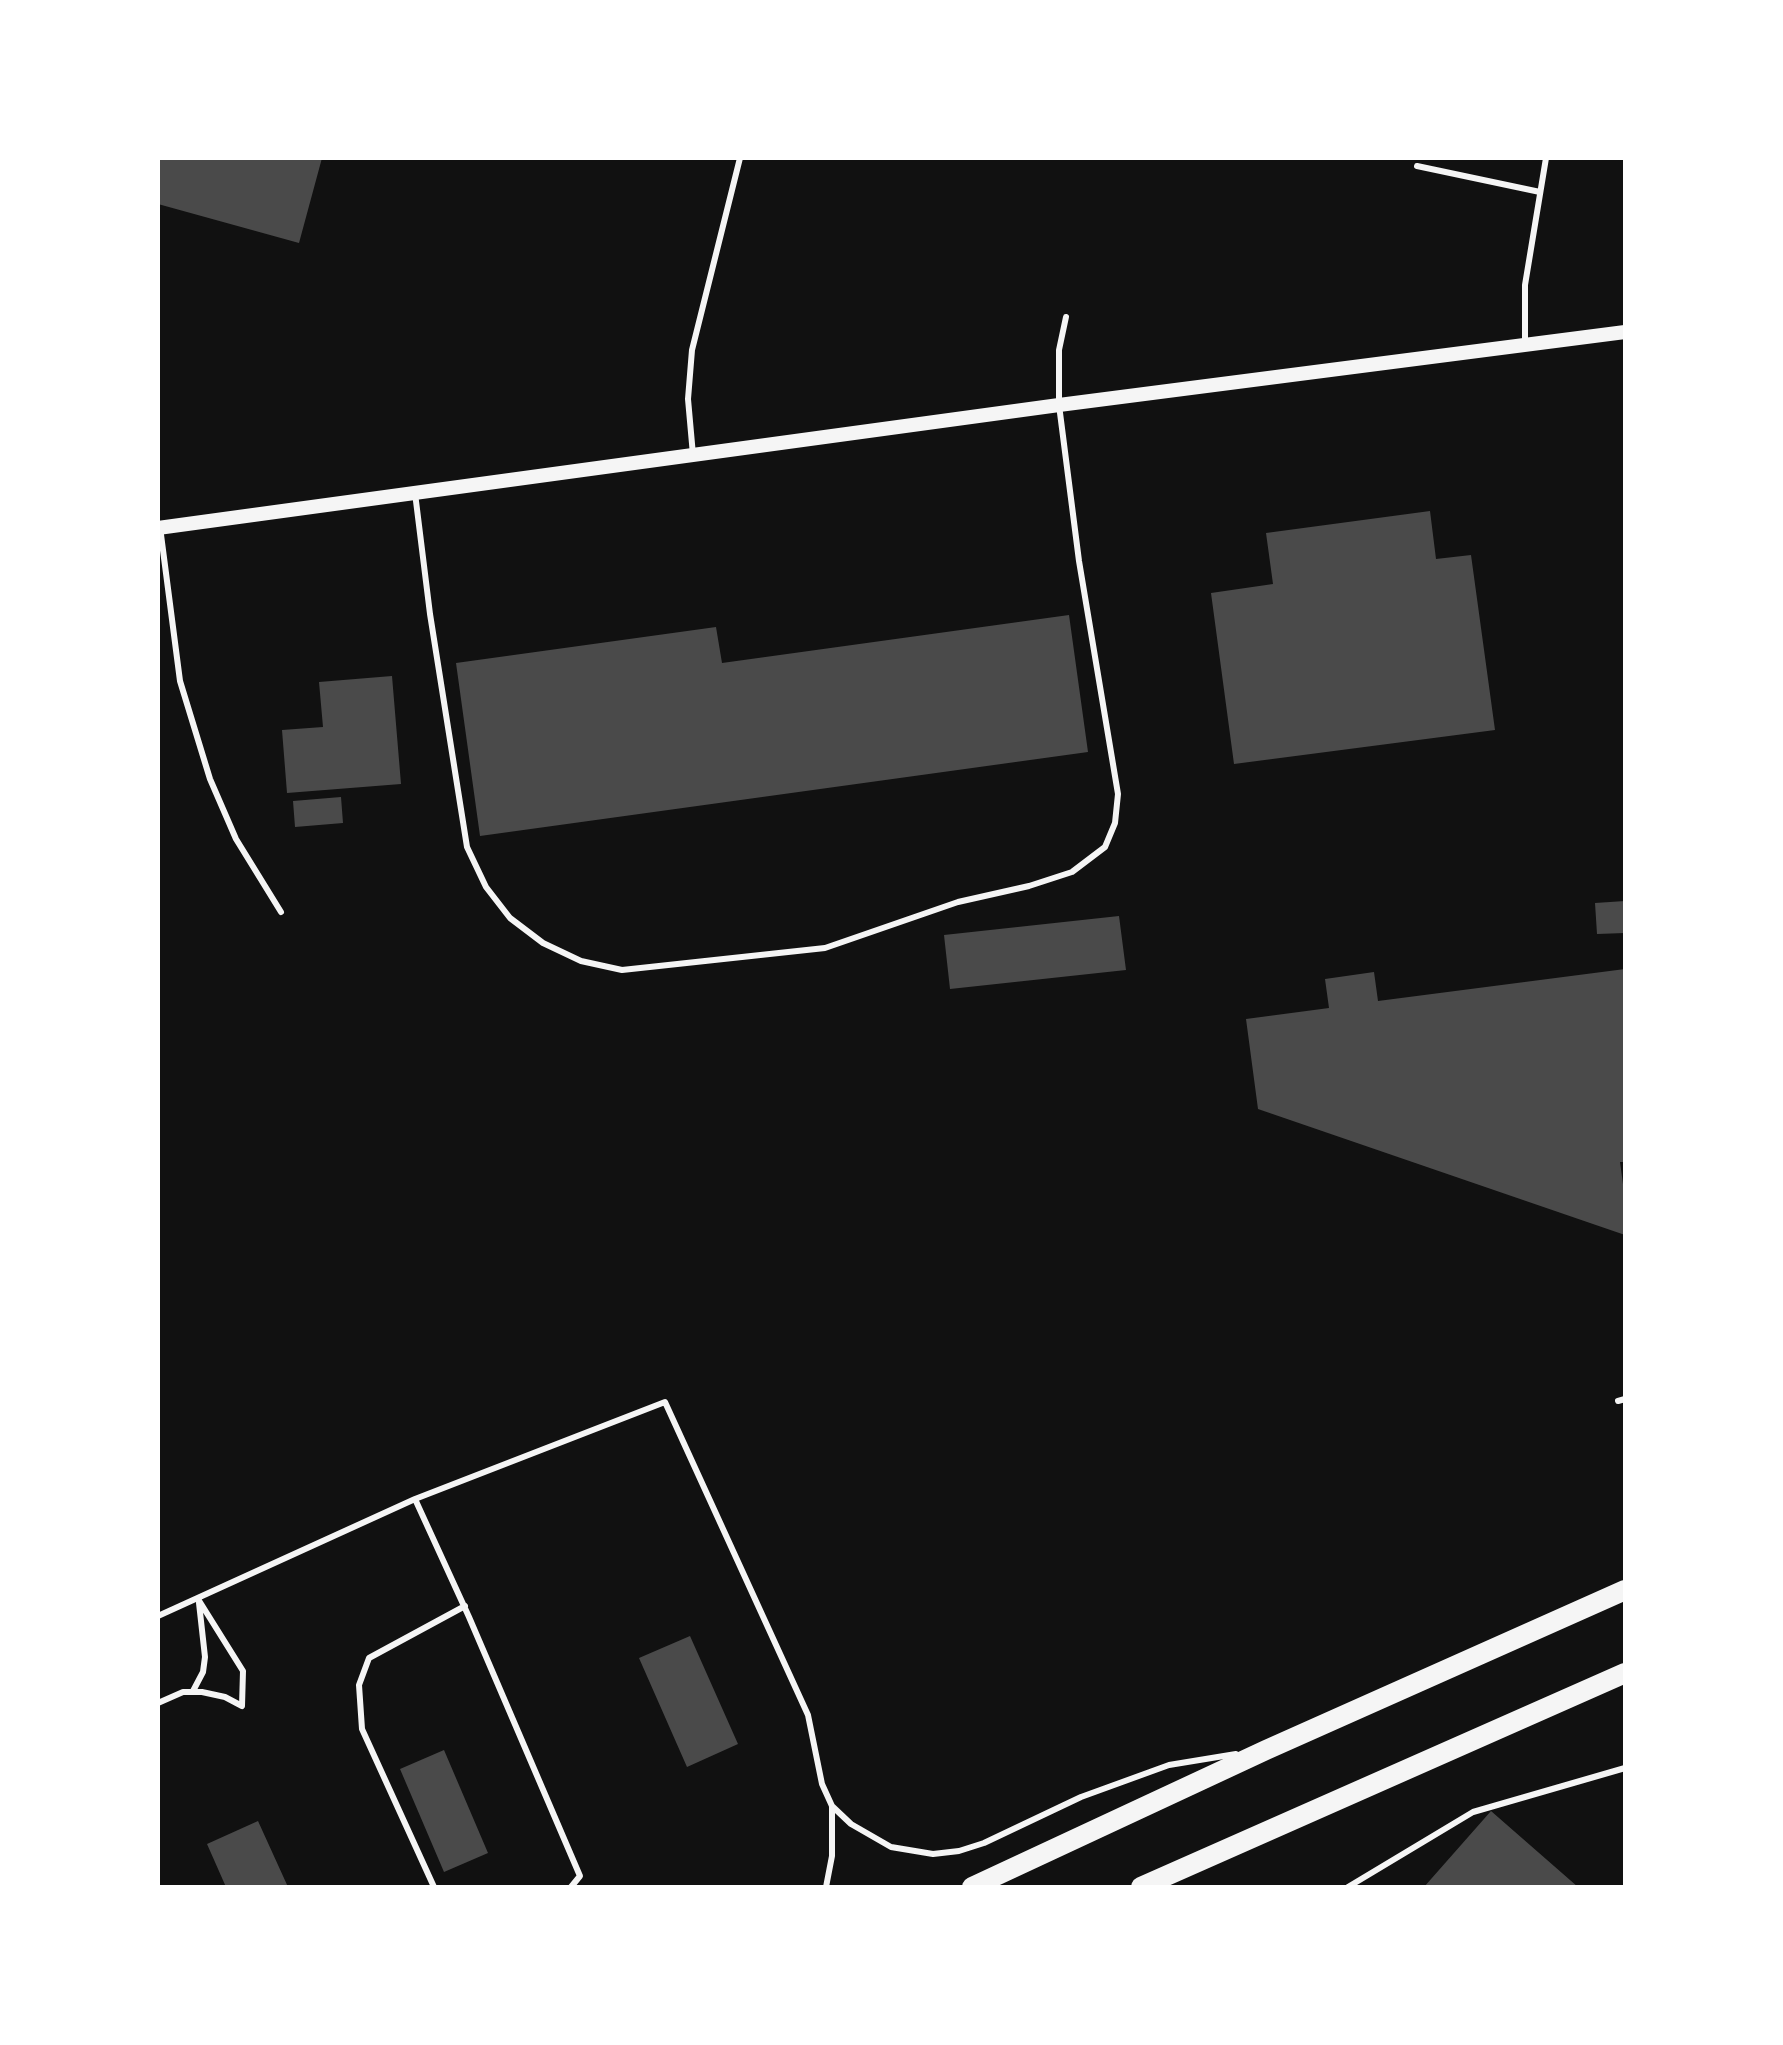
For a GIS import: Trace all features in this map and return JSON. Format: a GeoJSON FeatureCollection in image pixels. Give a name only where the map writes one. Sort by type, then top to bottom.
{"type":"FeatureCollection","features":[{"type":"Feature","properties":{"kind":"main road"},"geometry":{"type":"LineString","coordinates":[[972,1887],[1266,1750],[1625,1590]]}},
{"type":"Feature","properties":{"kind":"main road"},"geometry":{"type":"LineString","coordinates":[[1141,1887],[1625,1673]]}},
{"type":"Feature","properties":{"kind":"street"},"geometry":{"type":"LineString","coordinates":[[159,528],[1059,405],[1625,332]]}},
{"type":"Feature","properties":{"kind":"lane"},"geometry":{"type":"LineString","coordinates":[[693,455],[688,399],[692,350],[740,158]]}},
{"type":"Feature","properties":{"kind":"lane"},"geometry":{"type":"LineString","coordinates":[[1525,347],[1525,285],[1546,158]]}},
{"type":"Feature","properties":{"kind":"lane"},"geometry":{"type":"LineString","coordinates":[[1417,166],[1540,192]]}},
{"type":"Feature","properties":{"kind":"lane"},"geometry":{"type":"LineString","coordinates":[[415,493],[430,614],[467,847],[486,887],[510,918],[543,943],[581,961],[622,970],[825,948],[958,902],[1029,886],[1072,872],[1105,847],[1115,823],[1118,794],[1079,561],[1059,405],[1059,350],[1066,317]]}},
{"type":"Feature","properties":{"kind":"lane"},"geometry":{"type":"LineString","coordinates":[[159,528],[180,681],[210,779],[236,839],[281,912]]}},
{"type":"Feature","properties":{"kind":"lane"},"geometry":{"type":"LineString","coordinates":[[158,1616],[415,1499],[665,1402],[808,1715],[822,1784],[832,1806],[851,1824],[891,1847],[933,1854],[959,1851],[984,1843],[1081,1797],[1169,1765],[1266,1750]]}},
{"type":"Feature","properties":{"kind":"lane"},"geometry":{"type":"LineString","coordinates":[[415,1499],[465,1606],[580,1876],[571,1887]]}},
{"type":"Feature","properties":{"kind":"lane"},"geometry":{"type":"LineString","coordinates":[[193,1691],[203,1672],[205,1657],[198,1599]]}},
{"type":"Feature","properties":{"kind":"lane"},"geometry":{"type":"LineString","coordinates":[[158,1703],[193,1691],[225,1697],[242,1706],[243,1671],[198,1599]]}},
{"type":"Feature","properties":{"kind":"lane"},"geometry":{"type":"LineString","coordinates":[[434,1887],[362,1729],[359,1685],[369,1658],[465,1606]]}},
{"type":"Feature","properties":{"kind":"lane"},"geometry":{"type":"LineString","coordinates":[[1348,1887],[1473,1812],[1625,1768]]}},
{"type":"Feature","properties":{"kind":"lane"},"geometry":{"type":"LineString","coordinates":[[826,1887],[832,1856],[832,1806]]}},
{"type":"Feature","properties":{"kind":"building"},"geometry":{"type":"Polygon","coordinates":[[[158,158],[322,158],[299,243],[158,204],[158,158]]]}},
{"type":"Feature","properties":{"kind":"building"},"geometry":{"type":"Polygon","coordinates":[[[1430,511],[1436,559],[1471,555],[1495,730],[1234,764],[1211,593],[1273,584],[1266,533],[1430,511]]]}},
{"type":"Feature","properties":{"kind":"building"},"geometry":{"type":"Polygon","coordinates":[[[1069,615],[1088,752],[480,836],[456,663],[716,627],[722,663],[1069,615]]]}},
{"type":"Feature","properties":{"kind":"building"},"geometry":{"type":"Polygon","coordinates":[[[392,676],[401,784],[287,793],[282,730],[323,727],[319,682],[392,676]]]}},
{"type":"Feature","properties":{"kind":"building"},"geometry":{"type":"Polygon","coordinates":[[[341,797],[343,823],[295,827],[293,801],[341,797]]]}},
{"type":"Feature","properties":{"kind":"building"},"geometry":{"type":"Polygon","coordinates":[[[1625,901],[1625,933],[1597,934],[1595,903],[1625,901]]]}},
{"type":"Feature","properties":{"kind":"building"},"geometry":{"type":"Polygon","coordinates":[[[1119,916],[1126,970],[950,989],[944,935],[1119,916]]]}},
{"type":"Feature","properties":{"kind":"building"},"geometry":{"type":"Polygon","coordinates":[[[1625,969],[1625,1162],[1620,1162],[1625,1199],[1625,1235],[1258,1109],[1246,1019],[1329,1008],[1325,979],[1374,972],[1378,1001],[1625,969]]]}},
{"type":"Feature","properties":{"kind":"building"},"geometry":{"type":"Polygon","coordinates":[[[690,1636],[738,1744],[687,1767],[639,1658],[690,1636]]]}},
{"type":"Feature","properties":{"kind":"building"},"geometry":{"type":"Polygon","coordinates":[[[444,1750],[488,1853],[444,1872],[400,1769],[444,1750]]]}},
{"type":"Feature","properties":{"kind":"building"},"geometry":{"type":"Polygon","coordinates":[[[1491,1811],[1578,1887],[1424,1887],[1491,1811]]]}},
{"type":"Feature","properties":{"kind":"building"},"geometry":{"type":"Polygon","coordinates":[[[258,1821],[288,1887],[226,1887],[207,1844],[258,1821]]]}}]}
